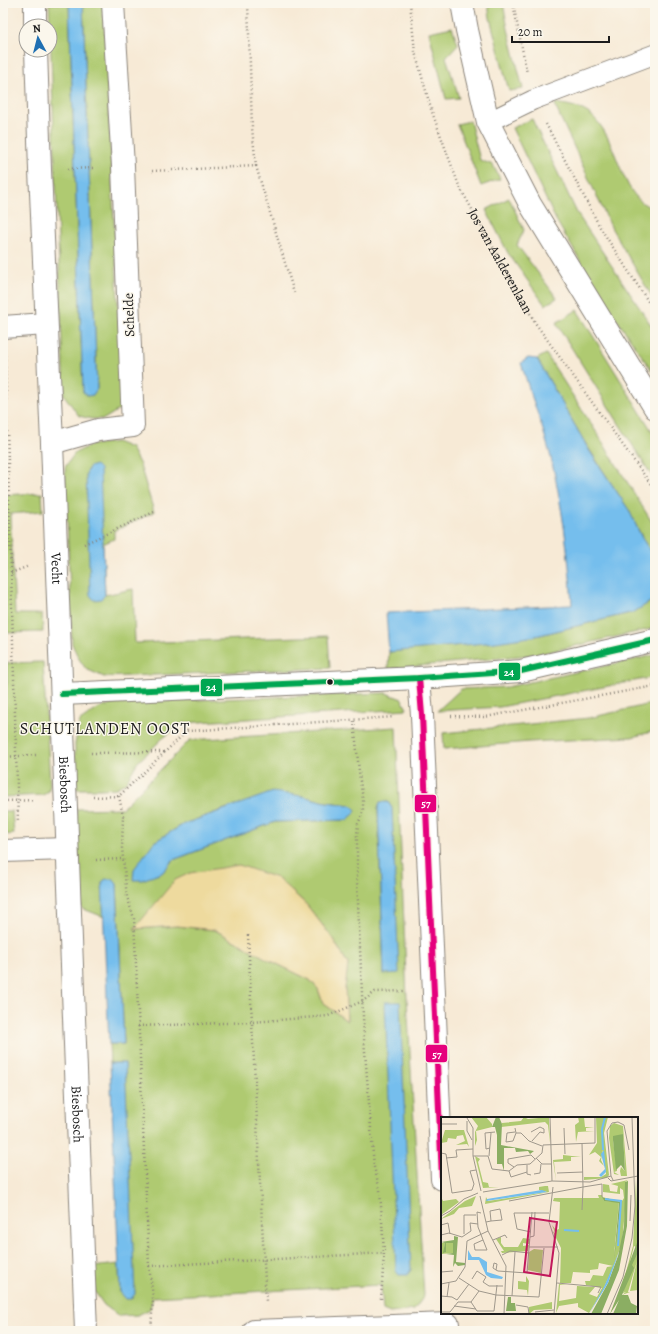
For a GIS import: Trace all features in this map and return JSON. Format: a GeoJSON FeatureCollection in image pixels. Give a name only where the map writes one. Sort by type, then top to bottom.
{"type":"FeatureCollection","features":[{"type":"Feature","properties":{"kind":"street"},"geometry":{"type":"LineString","coordinates":[[35,3],[36,18]]}},
{"type":"Feature","properties":{"kind":"street","name":"Schelde"},"geometry":{"type":"LineString","coordinates":[[52,443],[98,430],[133,426],[123,172],[113,3]]}},
{"type":"Feature","properties":{"kind":"street"},"geometry":{"type":"LineString","coordinates":[[462,3],[488,122],[530,204],[655,408]]}},
{"type":"Feature","properties":{"kind":"street"},"geometry":{"type":"LineString","coordinates":[[36,58],[52,443]]}},
{"type":"Feature","properties":{"kind":"street"},"geometry":{"type":"LineString","coordinates":[[4,327],[46,324]]}},
{"type":"Feature","properties":{"kind":"street","name":"Vecht"},"geometry":{"type":"LineString","coordinates":[[52,443],[62,694]]}},
{"type":"Feature","properties":{"kind":"street"},"geometry":{"type":"LineString","coordinates":[[62,694],[419,678],[521,671],[655,640]]}},
{"type":"Feature","properties":{"kind":"street"},"geometry":{"type":"LineString","coordinates":[[419,678],[422,715],[441,1155]]}},
{"type":"Feature","properties":{"kind":"street","name":"Biesbosch"},"geometry":{"type":"LineString","coordinates":[[62,694],[86,1331]]}},
{"type":"Feature","properties":{"kind":"street"},"geometry":{"type":"LineString","coordinates":[[11,850],[67,849]]}},
{"type":"Feature","properties":{"kind":"street"},"geometry":{"type":"LineString","coordinates":[[254,1331],[448,1323]]}},
{"type":"Feature","properties":{"kind":"lane"},"geometry":{"type":"LineString","coordinates":[[488,122],[533,100],[655,54]]}},
{"type":"Feature","properties":{"kind":"path"},"geometry":{"type":"LineString","coordinates":[[248,3],[252,128],[256,166],[294,293]]}},
{"type":"Feature","properties":{"kind":"path","name":"Jos van Aalderenlaan"},"geometry":{"type":"LineString","coordinates":[[410,3],[415,52],[431,109],[459,186],[536,324],[655,490]]}},
{"type":"Feature","properties":{"kind":"path"},"geometry":{"type":"LineString","coordinates":[[512,3],[533,100],[601,229],[655,312]]}},
{"type":"Feature","properties":{"kind":"path"},"geometry":{"type":"LineString","coordinates":[[123,172],[256,166]]}},
{"type":"Feature","properties":{"kind":"path"},"geometry":{"type":"LineString","coordinates":[[70,169],[95,168]]}},
{"type":"Feature","properties":{"kind":"path"},"geometry":{"type":"LineString","coordinates":[[4,327],[18,801],[11,850]]}},
{"type":"Feature","properties":{"kind":"path"},"geometry":{"type":"LineString","coordinates":[[86,544],[154,512]]}},
{"type":"Feature","properties":{"kind":"path"},"geometry":{"type":"LineString","coordinates":[[3,801],[119,796],[187,731],[422,715],[485,717],[655,686]]}},
{"type":"Feature","properties":{"kind":"path"},"geometry":{"type":"LineString","coordinates":[[354,720],[363,799],[363,812],[358,824],[357,836],[357,880],[364,1039],[374,1166],[380,1190],[384,1254],[380,1326]]}},
{"type":"Feature","properties":{"kind":"path"},"geometry":{"type":"LineString","coordinates":[[119,796],[122,816],[122,848],[127,897],[134,918],[149,1266],[153,1296],[152,1331]]}},
{"type":"Feature","properties":{"kind":"path"},"geometry":{"type":"LineString","coordinates":[[248,935],[268,1330]]}},
{"type":"Feature","properties":{"kind":"path"},"geometry":{"type":"LineString","coordinates":[[138,1026],[252,1022],[328,1016],[363,1001],[375,992],[434,990]]}},
{"type":"Feature","properties":{"kind":"path"},"geometry":{"type":"LineString","coordinates":[[149,1266],[384,1254]]}},
{"type":"Feature","properties":{"kind":"green space"},"geometry":{"type":"Polygon","coordinates":[[[49,3],[69,3],[83,392],[97,389],[83,3],[103,3],[123,399],[120,409],[104,419],[92,419],[79,416],[64,395],[51,58],[58,58],[58,18],[50,18],[49,3]]]}},
{"type":"Feature","properties":{"kind":"green space"},"geometry":{"type":"Polygon","coordinates":[[[488,3],[503,3],[523,89],[509,91],[490,18],[488,3]]]}},
{"type":"Feature","properties":{"kind":"green space"},"geometry":{"type":"Polygon","coordinates":[[[452,27],[458,44],[446,57],[459,98],[446,99],[429,32],[452,27]]]}},
{"type":"Feature","properties":{"kind":"green space"},"geometry":{"type":"Polygon","coordinates":[[[555,103],[580,109],[588,113],[599,123],[607,135],[633,193],[643,203],[655,209],[655,302],[612,229],[555,103]]]}},
{"type":"Feature","properties":{"kind":"green space"},"geometry":{"type":"Polygon","coordinates":[[[532,119],[578,215],[655,331],[655,375],[604,301],[556,220],[512,128],[532,119]]]}},
{"type":"Feature","properties":{"kind":"green space"},"geometry":{"type":"Polygon","coordinates":[[[470,121],[480,160],[493,165],[500,179],[481,186],[457,124],[470,121]]]}},
{"type":"Feature","properties":{"kind":"green space"},"geometry":{"type":"Polygon","coordinates":[[[509,198],[524,230],[517,245],[557,298],[545,305],[508,253],[486,210],[509,198]]]}},
{"type":"Feature","properties":{"kind":"green space"},"geometry":{"type":"Polygon","coordinates":[[[577,310],[655,436],[655,481],[556,323],[577,310]]]}},
{"type":"Feature","properties":{"kind":"green space"},"geometry":{"type":"Polygon","coordinates":[[[546,354],[655,527],[655,561],[624,503],[584,441],[537,359],[546,354]]]}},
{"type":"Feature","properties":{"kind":"green space"},"geometry":{"type":"Polygon","coordinates":[[[116,442],[131,448],[140,465],[154,512],[114,531],[114,539],[103,544],[105,595],[133,589],[135,643],[328,636],[330,668],[104,677],[86,669],[79,659],[72,644],[65,467],[75,453],[91,445],[116,442]]]}},
{"type":"Feature","properties":{"kind":"green space"},"geometry":{"type":"Polygon","coordinates":[[[42,493],[43,511],[10,514],[15,614],[42,614],[43,632],[5,633],[3,608],[3,495],[42,493]]]}},
{"type":"Feature","properties":{"kind":"green space"},"geometry":{"type":"Polygon","coordinates":[[[655,599],[655,628],[539,654],[388,669],[389,652],[536,636],[634,612],[655,599]]]}},
{"type":"Feature","properties":{"kind":"green space"},"geometry":{"type":"Polygon","coordinates":[[[655,655],[655,677],[500,707],[437,711],[461,689],[507,687],[655,655]]]}},
{"type":"Feature","properties":{"kind":"green space"},"geometry":{"type":"Polygon","coordinates":[[[43,662],[50,785],[48,792],[43,795],[3,797],[3,684],[7,684],[6,663],[43,662]]]}},
{"type":"Feature","properties":{"kind":"green space"},"geometry":{"type":"Polygon","coordinates":[[[386,693],[402,699],[407,709],[183,723],[163,738],[137,763],[126,782],[116,788],[75,789],[75,744],[80,721],[99,708],[121,702],[386,693]]]}},
{"type":"Feature","properties":{"kind":"green space"},"geometry":{"type":"Polygon","coordinates":[[[655,703],[655,731],[632,737],[529,742],[444,749],[443,733],[589,718],[655,703]]]}},
{"type":"Feature","properties":{"kind":"green space"},"geometry":{"type":"Polygon","coordinates":[[[396,727],[407,1000],[424,1296],[414,1310],[390,1313],[383,1310],[381,1285],[153,1297],[150,1309],[138,1315],[119,1316],[104,1305],[95,1292],[92,1267],[119,1264],[120,1292],[125,1063],[110,1063],[109,1044],[124,1044],[117,884],[102,882],[104,917],[81,908],[76,809],[122,808],[190,740],[396,727]],[[302,796],[233,806],[184,824],[154,842],[162,873],[173,860],[275,822],[347,820],[351,805],[326,802],[302,796]],[[380,802],[378,808],[384,974],[392,808],[388,802],[380,802]],[[277,878],[135,929],[177,926],[215,930],[269,960],[310,980],[318,989],[323,1003],[347,1021],[345,988],[348,964],[331,936],[306,904],[277,878]]]}},
{"type":"Feature","properties":{"kind":"green space"},"geometry":{"type":"Polygon","coordinates":[[[3,811],[12,811],[14,834],[3,835],[3,811]]]}},
{"type":"Feature","properties":{"kind":"sand"},"geometry":{"type":"Polygon","coordinates":[[[239,865],[277,878],[306,904],[331,936],[348,964],[345,988],[347,1021],[323,1003],[318,989],[310,980],[269,960],[215,930],[177,926],[134,929],[175,880],[190,873],[239,865]]]}},
{"type":"Feature","properties":{"kind":"water"},"geometry":{"type":"Polygon","coordinates":[[[69,3],[83,3],[97,389],[93,395],[88,396],[83,392],[69,3]]]}},
{"type":"Feature","properties":{"kind":"water"},"geometry":{"type":"Polygon","coordinates":[[[528,358],[537,359],[589,450],[629,510],[642,538],[654,557],[655,599],[634,612],[536,636],[496,642],[389,652],[386,613],[572,605],[564,529],[550,454],[521,363],[528,358]]]}},
{"type":"Feature","properties":{"kind":"water"},"geometry":{"type":"Polygon","coordinates":[[[96,465],[100,469],[105,595],[101,599],[94,600],[90,595],[86,474],[89,467],[96,465]]]}},
{"type":"Feature","properties":{"kind":"water"},"geometry":{"type":"Polygon","coordinates":[[[273,792],[351,805],[356,810],[347,820],[275,822],[173,860],[162,873],[142,880],[133,880],[134,869],[154,842],[184,824],[273,792]]]}},
{"type":"Feature","properties":{"kind":"water"},"geometry":{"type":"Polygon","coordinates":[[[380,802],[388,802],[392,808],[399,973],[384,974],[378,808],[380,802]]]}},
{"type":"Feature","properties":{"kind":"water"},"geometry":{"type":"Polygon","coordinates":[[[106,879],[113,879],[117,884],[124,1044],[109,1044],[102,882],[106,879]]]}},
{"type":"Feature","properties":{"kind":"water"},"geometry":{"type":"Polygon","coordinates":[[[385,1002],[400,1002],[411,1270],[407,1275],[399,1275],[396,1271],[385,1002]]]}},
{"type":"Feature","properties":{"kind":"water"},"geometry":{"type":"Polygon","coordinates":[[[110,1063],[125,1063],[135,1294],[131,1299],[126,1299],[120,1292],[110,1063]]]}},
{"type":"Feature","properties":{"kind":"transit line","name":"24"},"geometry":{"type":"LineString","coordinates":[[62,694],[419,678],[521,671],[655,640]]}},
{"type":"Feature","properties":{"kind":"transit line","name":"57"},"geometry":{"type":"LineString","coordinates":[[419,678],[422,715],[441,1156]]}},
{"type":"Feature","properties":{"kind":"district","name":"SCHUTLANDEN OOST"},"geometry":{"type":"Point","coordinates":[105,729]}}]}
